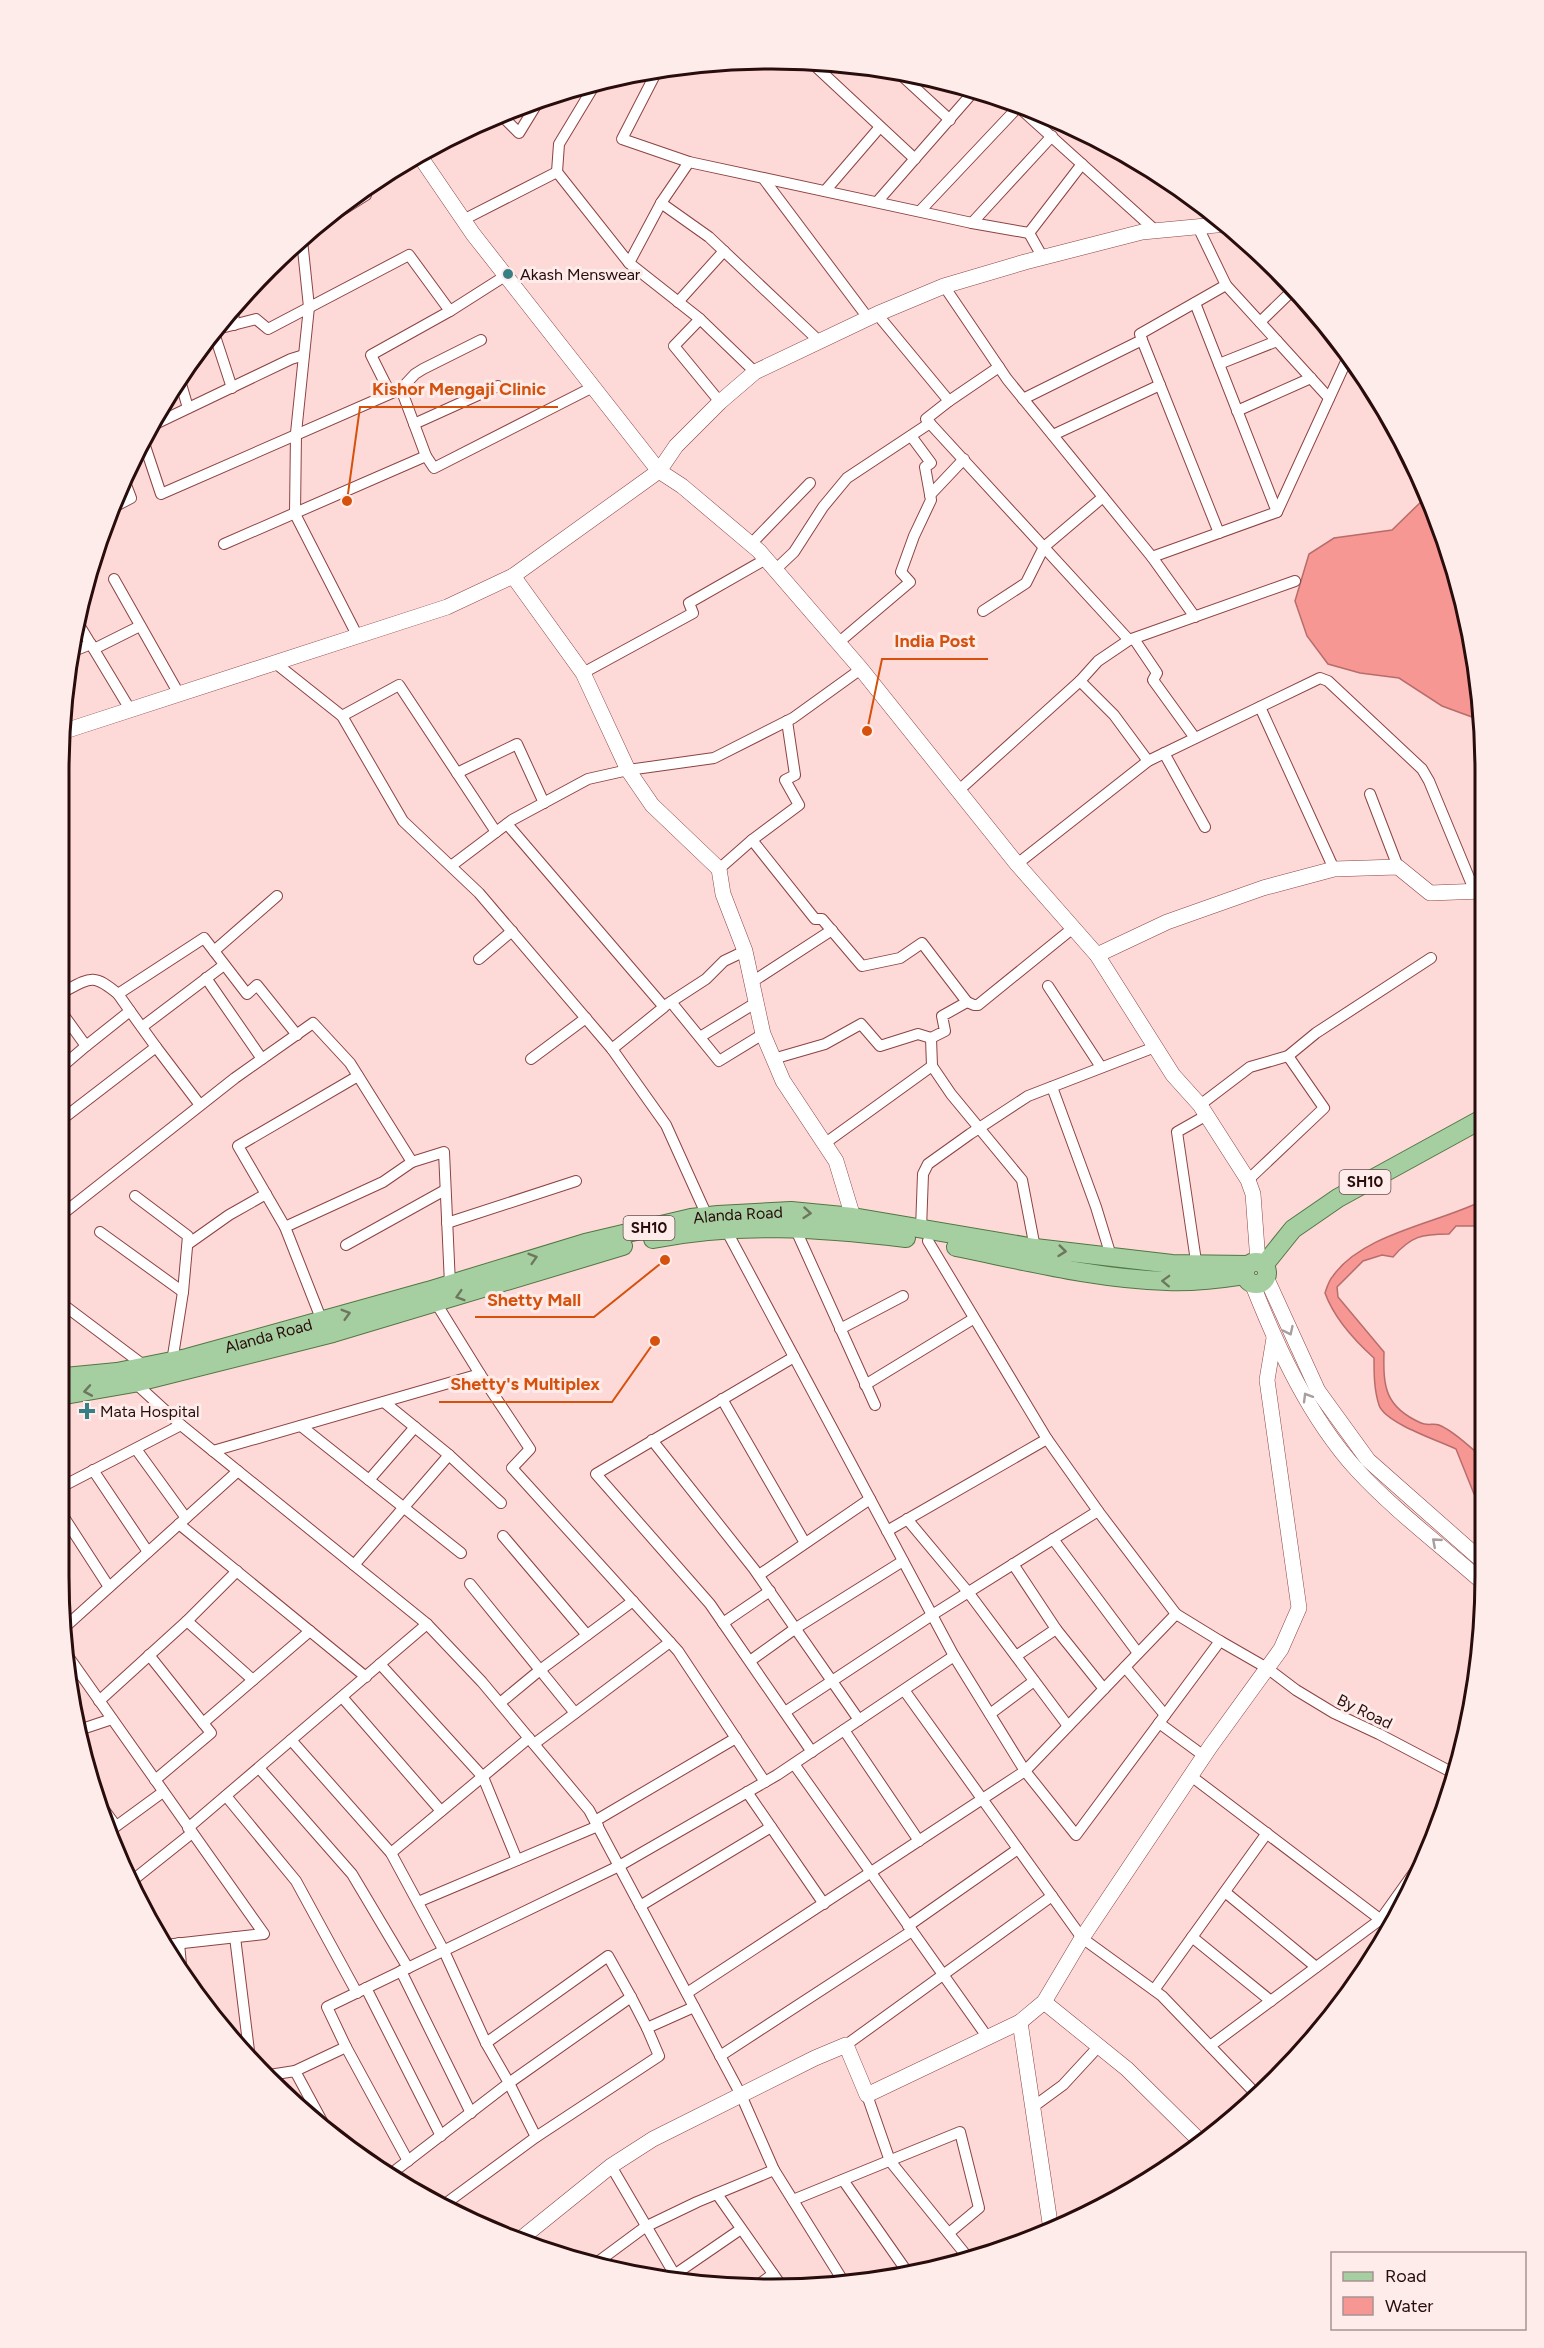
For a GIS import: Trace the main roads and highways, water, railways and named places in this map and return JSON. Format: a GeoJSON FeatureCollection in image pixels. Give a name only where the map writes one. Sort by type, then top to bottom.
{"type":"FeatureCollection","features":[{"type":"Feature","properties":{"kind":"main road","name":"Alanda Road"},"geometry":{"type":"LineString","coordinates":[[716,1223],[791,1211],[924,1235],[1094,1274],[1167,1281],[1198,1272],[1255,1271],[1293,1229],[1338,1198],[1475,1123]]}},
{"type":"Feature","properties":{"kind":"main road","name":"Alanda Road"},"geometry":{"type":"LineString","coordinates":[[69,1394],[152,1371],[333,1333],[609,1250],[638,1236],[691,1218],[716,1223],[795,1228],[843,1221]]}},
{"type":"Feature","properties":{"kind":"main road","name":"Alanda Road"},"geometry":{"type":"LineString","coordinates":[[924,1235],[1172,1264],[1198,1272]]}},
{"type":"Feature","properties":{"kind":"main road","name":"Alanda Road"},"geometry":{"type":"LineString","coordinates":[[152,1371],[172,1362],[450,1284],[585,1242],[638,1236]]}},
{"type":"Feature","properties":{"kind":"main road","name":"Alanda Road"},"geometry":{"type":"LineString","coordinates":[[69,1377],[128,1377]]}},
{"type":"Feature","properties":{"kind":"water"},"geometry":{"type":"Polygon","coordinates":[[[1421,502],[1438,546],[1451,590],[1469,680],[1472,717],[1442,706],[1399,678],[1360,673],[1328,664],[1307,636],[1295,601],[1309,554],[1334,538],[1392,530],[1421,502]]]}},
{"type":"Feature","properties":{"kind":"water"},"geometry":{"type":"Polygon","coordinates":[[[1475,1204],[1475,1226],[1456,1226],[1449,1234],[1424,1236],[1412,1240],[1393,1257],[1382,1255],[1363,1261],[1337,1287],[1338,1297],[1384,1352],[1384,1376],[1393,1403],[1409,1417],[1421,1423],[1437,1424],[1445,1428],[1475,1451],[1475,1495],[1456,1449],[1401,1424],[1383,1412],[1376,1393],[1374,1358],[1345,1328],[1325,1293],[1332,1278],[1346,1262],[1362,1250],[1402,1231],[1475,1204]]]}},
{"type":"Feature","properties":{"kind":"place","name":"Akash Menswear"},"geometry":{"type":"Point","coordinates":[508,274]}},
{"type":"Feature","properties":{"kind":"place","name":"Kishor Mengaji Clinic"},"geometry":{"type":"Point","coordinates":[347,501]}},
{"type":"Feature","properties":{"kind":"place","name":"India Post"},"geometry":{"type":"Point","coordinates":[867,731]}},
{"type":"Feature","properties":{"kind":"place","name":"Shetty Mall"},"geometry":{"type":"Point","coordinates":[665,1260]}},
{"type":"Feature","properties":{"kind":"place","name":"Shetty's Multiplex"},"geometry":{"type":"Point","coordinates":[655,1341]}},
{"type":"Feature","properties":{"kind":"place","name":"Mata Hospital"},"geometry":{"type":"Point","coordinates":[87,1411]}}]}
